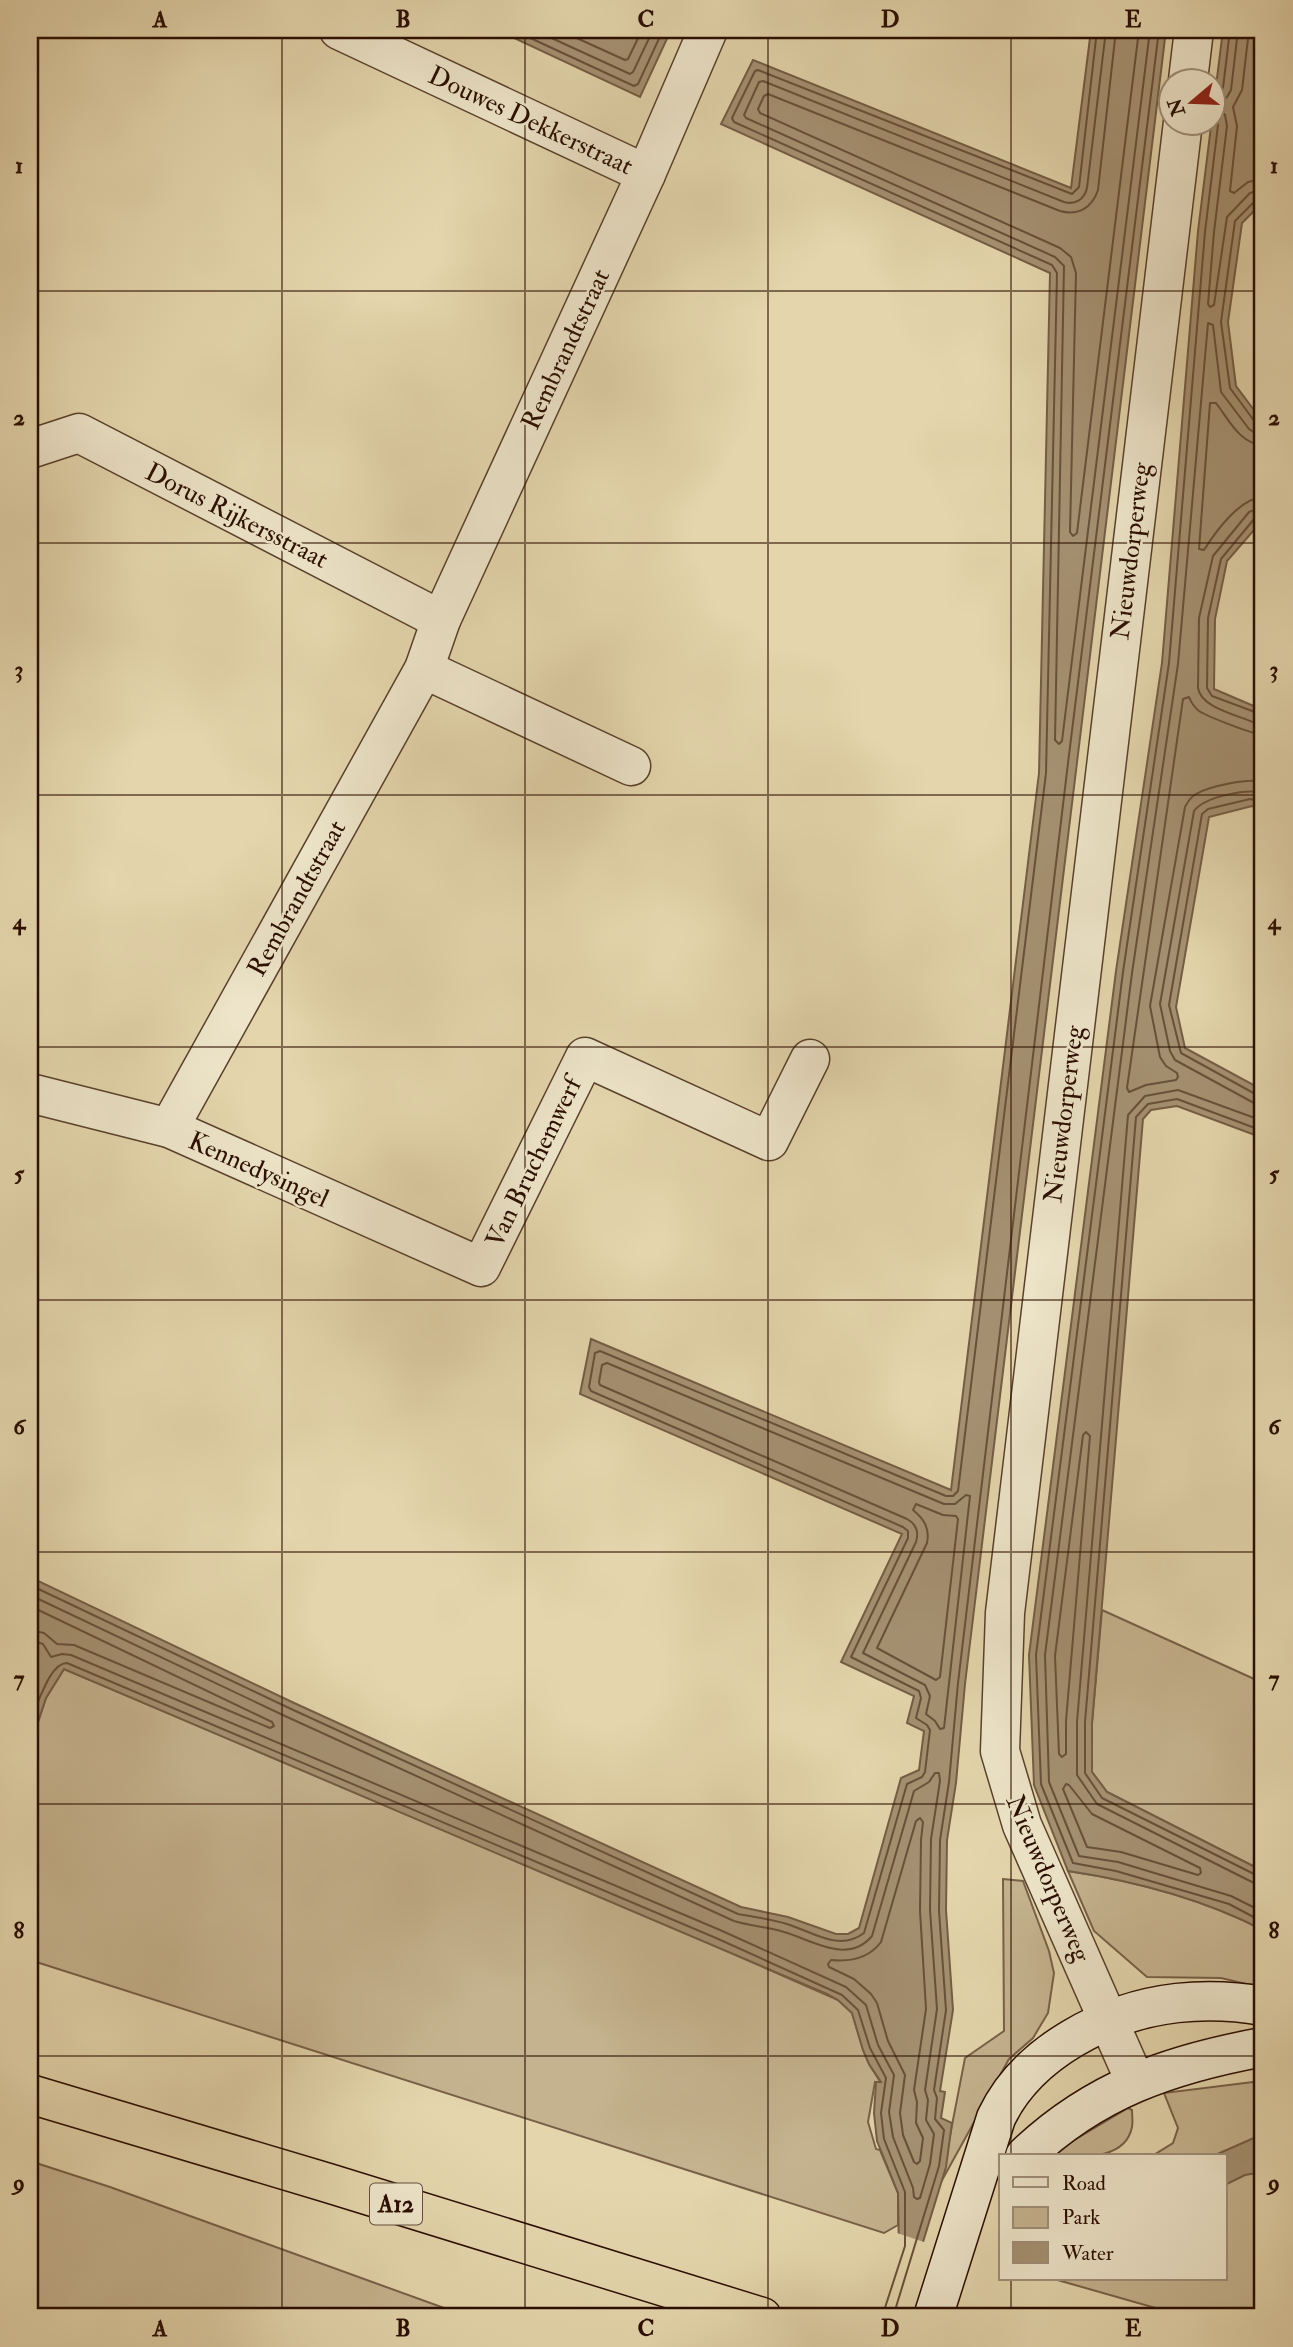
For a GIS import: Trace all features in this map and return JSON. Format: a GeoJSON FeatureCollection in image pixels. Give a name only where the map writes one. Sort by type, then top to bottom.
{"type":"FeatureCollection","features":[{"type":"Feature","properties":{"kind":"highway","name":"A12"},"geometry":{"type":"LineString","coordinates":[[30,2094],[762,2317]]}},
{"type":"Feature","properties":{"kind":"street","name":"Douwes Dekkerstraat"},"geometry":{"type":"LineString","coordinates":[[339,30],[646,174]]}},
{"type":"Feature","properties":{"kind":"street","name":"Rembrandtstraat"},"geometry":{"type":"LineString","coordinates":[[169,1128],[424,668],[441,620],[646,174],[708,30]]}},
{"type":"Feature","properties":{"kind":"street"},"geometry":{"type":"LineString","coordinates":[[1190,66],[1194,30]]}},
{"type":"Feature","properties":{"kind":"street","name":"Nieuwdorperweg"},"geometry":{"type":"LineString","coordinates":[[1136,2081],[1022,1825],[1000,1751],[1005,1613],[1181,136]]}},
{"type":"Feature","properties":{"kind":"street","name":"Dorus Rijkersstraat"},"geometry":{"type":"LineString","coordinates":[[30,449],[79,433],[441,620]]}},
{"type":"Feature","properties":{"kind":"street"},"geometry":{"type":"LineString","coordinates":[[424,668],[631,766]]}},
{"type":"Feature","properties":{"kind":"street","name":"Van Bruchemwerf"},"geometry":{"type":"LineString","coordinates":[[481,1267],[585,1057],[769,1141],[810,1059]]}},
{"type":"Feature","properties":{"kind":"street","name":"Kennedysingel"},"geometry":{"type":"LineString","coordinates":[[30,1093],[169,1128],[481,1267]]}},
{"type":"Feature","properties":{"kind":"street"},"geometry":{"type":"LineString","coordinates":[[933,2317],[993,2126],[1003,2103],[1026,2074],[1069,2041],[1142,2009],[1176,2003],[1228,2001],[1263,2006]]}},
{"type":"Feature","properties":{"kind":"street"},"geometry":{"type":"LineString","coordinates":[[1027,2154],[1051,2131],[1086,2106],[1136,2081],[1188,2063],[1263,2047]]}},
{"type":"Feature","properties":{"kind":"street"},"geometry":{"type":"LineString","coordinates":[[966,2217],[999,2182]]}},
{"type":"Feature","properties":{"kind":"green space"},"geometry":{"type":"Polygon","coordinates":[[[1102,1610],[1263,1683],[1263,1871],[1107,1792],[1092,1772],[1092,1723],[1102,1610]]]}},
{"type":"Feature","properties":{"kind":"green space"},"geometry":{"type":"Polygon","coordinates":[[[64,1669],[838,2000],[852,2013],[863,2050],[881,2083],[875,2082],[868,2122],[876,2149],[880,2150],[898,2193],[898,2225],[884,2233],[30,1960],[30,1729],[38,1722],[46,1698],[64,1669]]]}},
{"type":"Feature","properties":{"kind":"green space"},"geometry":{"type":"Polygon","coordinates":[[[1068,1871],[1118,1880],[1193,1900],[1263,1930],[1263,1988],[1221,1978],[1147,1977],[1094,1931],[1068,1871]]]}},
{"type":"Feature","properties":{"kind":"green space"},"geometry":{"type":"Polygon","coordinates":[[[1003,1879],[1023,1881],[1049,1951],[1054,1973],[1048,2013],[1033,2038],[1009,2059],[941,2182],[965,2058],[1004,2031],[1003,1879]]]}},
{"type":"Feature","properties":{"kind":"green space"},"geometry":{"type":"Polygon","coordinates":[[[1253,2082],[1263,2084],[1263,2317],[1187,2317],[1058,2280],[1226,2280],[1226,2154],[1155,2154],[1173,2143],[1178,2128],[1164,2093],[1253,2082]]]}},
{"type":"Feature","properties":{"kind":"green space"},"geometry":{"type":"Polygon","coordinates":[[[1128,2108],[1132,2110],[1132,2127],[1128,2138],[1111,2152],[1056,2154],[1128,2108]]]}},
{"type":"Feature","properties":{"kind":"green space"},"geometry":{"type":"Polygon","coordinates":[[[30,2161],[110,2187],[469,2317],[30,2317],[30,2161]]]}},
{"type":"Feature","properties":{"kind":"water"},"geometry":{"type":"Polygon","coordinates":[[[497,30],[671,30],[640,97],[497,30]]]}},
{"type":"Feature","properties":{"kind":"water"},"geometry":{"type":"Polygon","coordinates":[[[1091,30],[1166,30],[1162,66],[1156,66],[1156,112],[947,1840],[946,1910],[953,2010],[940,2091],[945,2092],[941,2118],[952,2123],[946,2167],[900,2317],[898,2193],[877,2141],[874,2113],[876,2082],[881,2082],[863,2050],[852,2013],[838,2000],[64,1669],[46,1698],[38,1722],[30,1729],[30,1667],[34,1657],[30,1655],[30,1577],[292,1702],[741,1907],[788,1917],[836,1934],[848,1934],[859,1928],[901,1778],[919,1770],[924,1731],[907,1723],[914,1696],[841,1662],[902,1534],[580,1394],[591,1339],[951,1490],[1039,773],[1050,273],[721,124],[753,60],[1071,188],[1091,30]]]}},
{"type":"Feature","properties":{"kind":"water"},"geometry":{"type":"Polygon","coordinates":[[[1223,30],[1263,30],[1263,202],[1242,223],[1228,322],[1236,386],[1263,422],[1263,523],[1260,523],[1227,561],[1215,619],[1214,689],[1263,710],[1263,809],[1252,806],[1209,817],[1176,1007],[1185,1048],[1263,1090],[1263,1138],[1177,1106],[1151,1110],[1143,1119],[1092,1723],[1092,1772],[1107,1792],[1263,1871],[1263,1930],[1193,1900],[1118,1880],[1068,1871],[1034,1785],[1029,1655],[1116,971],[1162,663],[1198,231],[1210,136],[1226,136],[1226,66],[1219,66],[1223,30]]]}},
{"type":"Feature","properties":{"kind":"water"},"geometry":{"type":"Polygon","coordinates":[[[1256,2137],[1263,2137],[1263,2172],[1245,2175],[1226,2184],[1226,2154],[1218,2154],[1256,2137]]]}},
{"type":"Feature","properties":{"kind":"pier"},"geometry":{"type":"Polygon","coordinates":[[[894,2232],[927,2243],[903,2317],[871,2317],[894,2244],[894,2232]]]}}]}
